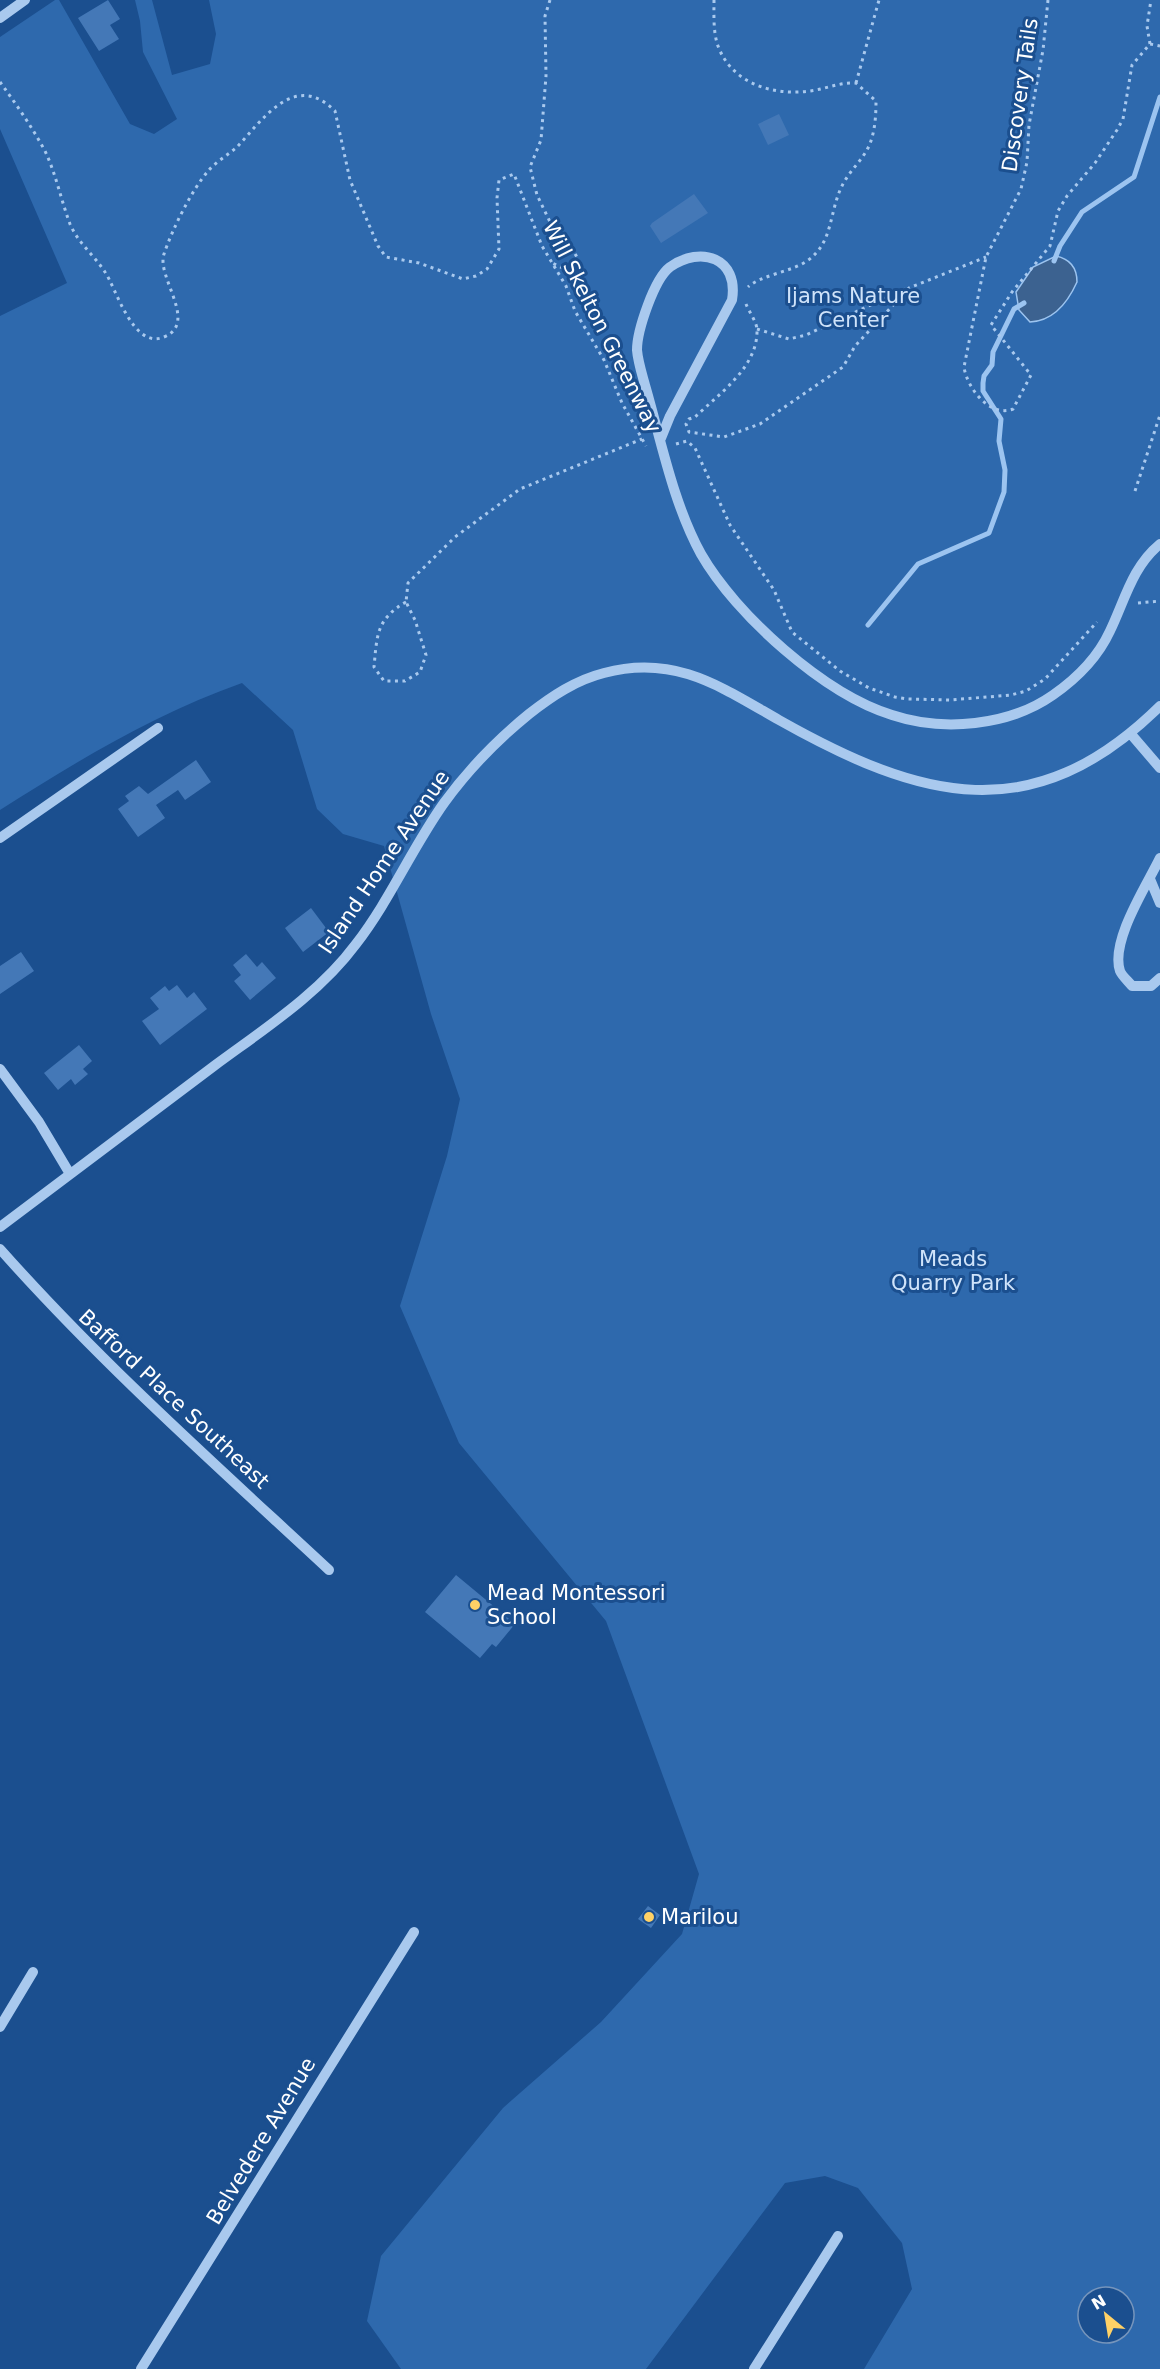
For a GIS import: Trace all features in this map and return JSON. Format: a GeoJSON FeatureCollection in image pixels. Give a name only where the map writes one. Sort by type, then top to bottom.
{"type":"FeatureCollection","features":[{"type":"Feature","properties":{"kind":"street"},"geometry":{"type":"LineString","coordinates":[[0,18],[25,0]]}},
{"type":"Feature","properties":{"kind":"street"},"geometry":{"type":"LineString","coordinates":[[662,444],[670,416],[736,297],[731,272],[722,261],[710,257],[684,261],[671,266],[662,276],[640,330],[637,352],[662,444],[691,532],[701,553],[727,593],[775,642],[808,668],[861,702],[890,715],[923,722],[962,724],[999,718],[1033,706],[1066,685],[1089,662],[1107,637],[1140,565],[1160,544]]}},
{"type":"Feature","properties":{"kind":"street","name":"Island Home Avenue"},"geometry":{"type":"LineString","coordinates":[[0,1227],[292,1008],[327,978],[370,924],[444,804],[469,772],[513,727],[543,703],[585,679],[615,670],[644,668],[664,668],[689,674],[732,692],[804,734],[864,762],[920,781],[969,790],[1018,789],[1050,780],[1092,761],[1130,733],[1160,706]]}},
{"type":"Feature","properties":{"kind":"street"},"geometry":{"type":"LineString","coordinates":[[0,838],[158,728]]}},
{"type":"Feature","properties":{"kind":"street"},"geometry":{"type":"LineString","coordinates":[[1130,733],[1160,768]]}},
{"type":"Feature","properties":{"kind":"street"},"geometry":{"type":"LineString","coordinates":[[1160,858],[1132,913],[1119,949],[1120,971],[1132,986],[1151,986],[1160,978]]}},
{"type":"Feature","properties":{"kind":"street"},"geometry":{"type":"LineString","coordinates":[[1150,879],[1160,903]]}},
{"type":"Feature","properties":{"kind":"street"},"geometry":{"type":"LineString","coordinates":[[0,1069],[39,1122],[70,1174]]}},
{"type":"Feature","properties":{"kind":"street","name":"Bafford Place Southeast"},"geometry":{"type":"LineString","coordinates":[[0,1249],[61,1317],[142,1398],[329,1570]]}},
{"type":"Feature","properties":{"kind":"street","name":"Belvedere Avenue"},"geometry":{"type":"LineString","coordinates":[[141,2369],[414,1932]]}},
{"type":"Feature","properties":{"kind":"street"},"geometry":{"type":"LineString","coordinates":[[0,2027],[33,1972]]}},
{"type":"Feature","properties":{"kind":"street"},"geometry":{"type":"LineString","coordinates":[[754,2369],[838,2236]]}},
{"type":"Feature","properties":{"kind":"path"},"geometry":{"type":"LineString","coordinates":[[550,0],[545,16],[546,76],[541,140],[530,167],[537,195],[551,224],[567,240],[578,259],[576,269],[569,271],[552,262]]}},
{"type":"Feature","properties":{"kind":"path"},"geometry":{"type":"LineString","coordinates":[[714,0],[718,48],[722,56],[752,86],[785,93],[856,83]]}},
{"type":"Feature","properties":{"kind":"path"},"geometry":{"type":"LineString","coordinates":[[856,83],[879,0]]}},
{"type":"Feature","properties":{"kind":"path","name":"Discovery Tails"},"geometry":{"type":"LineString","coordinates":[[1048,0],[1043,50],[1029,125],[1028,162],[1021,189],[986,257],[964,367],[972,388],[995,408],[1006,411],[1013,409],[1031,375],[992,325],[1012,292],[1050,246],[1058,211],[1067,196],[1095,163],[1117,130],[1123,119],[1132,65],[1150,44]]}},
{"type":"Feature","properties":{"kind":"path"},"geometry":{"type":"LineString","coordinates":[[1151,0],[1147,26],[1150,44],[1160,46]]}},
{"type":"Feature","properties":{"kind":"path","name":"Will Skelton Greenway"},"geometry":{"type":"LineString","coordinates":[[0,82],[46,154],[78,240],[108,276],[120,306],[130,321],[143,334],[152,338],[165,337],[171,332],[177,319],[176,301],[162,266],[164,255],[204,177],[268,113],[296,96],[316,97],[335,111],[350,180],[378,246],[386,257],[419,263],[463,279],[476,276],[487,269],[499,249],[497,198],[499,180],[514,174],[534,230],[566,286],[575,311],[604,360],[622,403],[642,440],[650,450],[655,452],[662,444],[687,441],[695,448],[730,525],[779,599],[792,632],[840,671],[883,694],[895,698],[950,700],[994,698],[1026,691],[1054,671],[1104,615],[1133,603],[1160,601]]}},
{"type":"Feature","properties":{"kind":"path"},"geometry":{"type":"LineString","coordinates":[[856,83],[876,101],[875,124],[869,147],[847,175],[839,191],[831,230],[823,245],[806,262],[751,284],[736,297],[757,328],[789,339],[806,335],[909,288],[986,257]]}},
{"type":"Feature","properties":{"kind":"path"},"geometry":{"type":"LineString","coordinates":[[689,432],[724,437],[760,424],[843,367],[855,346],[909,288]]}},
{"type":"Feature","properties":{"kind":"path"},"geometry":{"type":"LineString","coordinates":[[687,441],[689,432],[686,424],[689,419],[695,417],[747,366],[754,349],[757,328]]}},
{"type":"Feature","properties":{"kind":"path"},"geometry":{"type":"LineString","coordinates":[[1135,491],[1160,415]]}},
{"type":"Feature","properties":{"kind":"path"},"geometry":{"type":"LineString","coordinates":[[406,602],[392,609],[378,627],[374,667],[384,681],[405,681],[420,672],[426,655],[415,620],[406,602],[408,583],[454,537],[511,494],[642,440]]}},
{"type":"Feature","properties":{"kind":"green space"},"geometry":{"type":"Polygon","coordinates":[[[55,0],[59,0],[130,124],[154,134],[177,119],[143,52],[135,0],[152,0],[172,75],[210,64],[216,34],[209,0],[1160,0],[1160,2369],[864,2369],[912,2289],[902,2243],[858,2188],[825,2176],[785,2183],[646,2369],[401,2369],[367,2321],[381,2256],[503,2108],[601,2022],[682,1934],[699,1874],[606,1621],[459,1443],[400,1306],[447,1156],[460,1099],[431,1014],[384,846],[343,834],[317,809],[293,730],[242,683],[178,709],[117,740],[0,810],[0,316],[67,283],[0,129],[0,37],[55,0]]]}},
{"type":"Feature","properties":{"kind":"shaded area"},"geometry":{"type":"Polygon","coordinates":[[[1056,256],[1072,265],[1076,272],[1077,282],[1059,309],[1046,318],[1030,322],[1019,310],[1016,292],[1033,267],[1056,256]]]}},
{"type":"Feature","properties":{"kind":"building"},"geometry":{"type":"Polygon","coordinates":[[[108,0],[120,19],[110,25],[119,39],[99,51],[78,18],[108,0]]]}},
{"type":"Feature","properties":{"kind":"building"},"geometry":{"type":"Polygon","coordinates":[[[779,114],[789,135],[768,145],[758,124],[779,114]]]}},
{"type":"Feature","properties":{"kind":"building"},"geometry":{"type":"Polygon","coordinates":[[[694,194],[708,213],[661,243],[650,226],[652,223],[694,194]]]}},
{"type":"Feature","properties":{"kind":"building"},"geometry":{"type":"Polygon","coordinates":[[[196,760],[211,782],[185,800],[178,790],[156,805],[165,818],[138,837],[118,809],[129,801],[125,796],[139,786],[148,794],[196,760]]]}},
{"type":"Feature","properties":{"kind":"building"},"geometry":{"type":"Polygon","coordinates":[[[311,908],[329,932],[303,952],[285,928],[311,908]]]}},
{"type":"Feature","properties":{"kind":"building"},"geometry":{"type":"Polygon","coordinates":[[[21,952],[34,971],[0,994],[0,966],[21,952]]]}},
{"type":"Feature","properties":{"kind":"building"},"geometry":{"type":"Polygon","coordinates":[[[246,954],[257,967],[262,962],[276,978],[250,1000],[234,981],[241,975],[233,965],[246,954]]]}},
{"type":"Feature","properties":{"kind":"building"},"geometry":{"type":"Polygon","coordinates":[[[177,985],[187,998],[194,992],[207,1009],[160,1045],[142,1021],[159,1009],[150,998],[165,986],[169,991],[177,985]]]}},
{"type":"Feature","properties":{"kind":"building"},"geometry":{"type":"Polygon","coordinates":[[[79,1045],[92,1061],[83,1069],[88,1074],[75,1085],[71,1079],[58,1090],[44,1073],[79,1045]]]}},
{"type":"Feature","properties":{"kind":"building"},"geometry":{"type":"Polygon","coordinates":[[[456,1575],[515,1624],[496,1647],[492,1644],[480,1658],[425,1612],[456,1575]]]}},
{"type":"Feature","properties":{"kind":"building","name":"Marilou"},"geometry":{"type":"Polygon","coordinates":[[[648,1906],[660,1915],[651,1928],[638,1919],[648,1906]]]}},
{"type":"Feature","properties":{"kind":"waterway"},"geometry":{"type":"LineString","coordinates":[[1054,261],[1060,246],[1082,212],[1134,177],[1160,97]]}},
{"type":"Feature","properties":{"kind":"waterway"},"geometry":{"type":"LineString","coordinates":[[868,625],[918,564],[989,533],[1004,492],[1005,470],[999,441],[1001,419],[983,391],[984,376],[992,365],[993,352],[1014,309],[1024,303]]}},
{"type":"Feature","properties":{"kind":"place","name":"Mead Montessori School"},"geometry":{"type":"Point","coordinates":[475,1605]}},
{"type":"Feature","properties":{"kind":"place","name":"Marilou"},"geometry":{"type":"Point","coordinates":[649,1917]}},
{"type":"Feature","properties":{"kind":"park label","name":"Ijams Nature Center"},"geometry":{"type":"Point","coordinates":[853,308]}},
{"type":"Feature","properties":{"kind":"park label","name":"Meads Quarry Park"},"geometry":{"type":"Point","coordinates":[953,1271]}}]}
